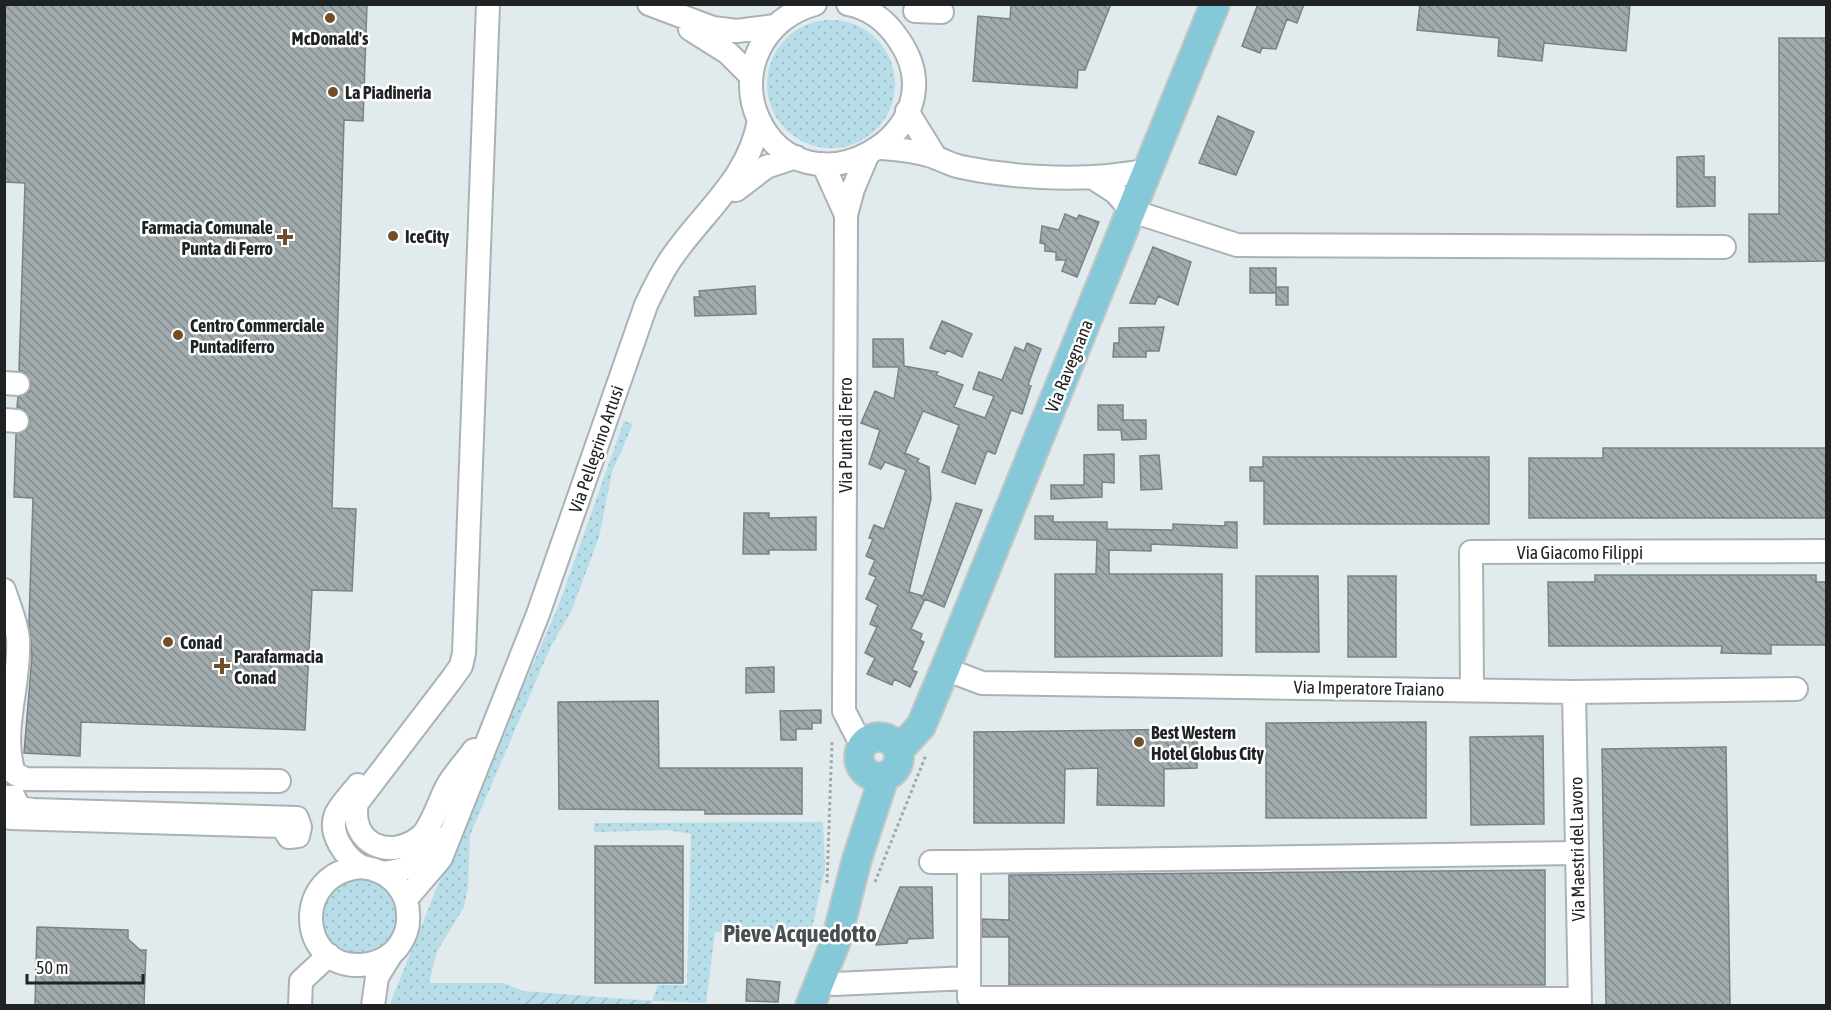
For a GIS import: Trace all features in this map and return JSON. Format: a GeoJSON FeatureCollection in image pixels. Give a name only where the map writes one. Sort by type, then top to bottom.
{"type":"FeatureCollection","features":[{"type":"Feature","properties":{"kind":"main road","name":"Via Ravegnana"},"geometry":{"type":"LineString","coordinates":[[881,744],[921,726],[1215,4]]}},
{"type":"Feature","properties":{"kind":"main road"},"geometry":{"type":"LineString","coordinates":[[815,993],[836,941],[877,776],[864,771],[858,759],[881,744]]}},
{"type":"Feature","properties":{"kind":"street"},"geometry":{"type":"LineString","coordinates":[[474,750],[448,784],[423,835],[405,847],[395,849],[384,848],[365,837],[355,822],[357,803],[461,666],[464,653],[488,4]]}},
{"type":"Feature","properties":{"kind":"street"},"geometry":{"type":"LineString","coordinates":[[648,4],[713,28],[737,31],[775,26]]}},
{"type":"Feature","properties":{"kind":"street"},"geometry":{"type":"LineString","coordinates":[[648,4],[728,53],[751,76]]}},
{"type":"Feature","properties":{"kind":"street"},"geometry":{"type":"LineString","coordinates":[[846,215],[853,189],[874,152],[893,136],[908,111],[913,85],[909,60],[893,30],[873,11],[848,4]]}},
{"type":"Feature","properties":{"kind":"street"},"geometry":{"type":"LineString","coordinates":[[814,5],[794,12],[775,26],[758,49],[751,76],[753,104],[759,120],[773,140],[796,157],[823,164],[844,164],[874,152],[905,149],[936,158],[949,165],[979,170],[1095,179],[1149,170]]}},
{"type":"Feature","properties":{"kind":"street"},"geometry":{"type":"LineString","coordinates":[[915,12],[942,12]]}},
{"type":"Feature","properties":{"kind":"street"},"geometry":{"type":"LineString","coordinates":[[908,111],[936,158]]}},
{"type":"Feature","properties":{"kind":"street"},"geometry":{"type":"LineString","coordinates":[[697,226],[740,171],[751,153],[759,120]]}},
{"type":"Feature","properties":{"kind":"street"},"geometry":{"type":"LineString","coordinates":[[697,226],[754,174],[777,162],[796,157]]}},
{"type":"Feature","properties":{"kind":"street","name":"Via Punta di Ferro"},"geometry":{"type":"LineString","coordinates":[[823,164],[846,215],[844,711],[881,744]]}},
{"type":"Feature","properties":{"kind":"street"},"geometry":{"type":"LineString","coordinates":[[1095,179],[1115,192],[1132,211],[1237,245],[1724,247]]}},
{"type":"Feature","properties":{"kind":"street","name":"Via Pellegrino Artusi"},"geometry":{"type":"LineString","coordinates":[[509,682],[538,614],[646,305],[674,255],[697,226]]}},
{"type":"Feature","properties":{"kind":"street","name":"Via Giacomo Filippi"},"geometry":{"type":"LineString","coordinates":[[1472,690],[1470,552],[1827,551]]}},
{"type":"Feature","properties":{"kind":"street"},"geometry":{"type":"LineString","coordinates":[[4,590],[18,639],[11,712],[10,761],[14,773],[25,778],[279,781]]}},
{"type":"Feature","properties":{"kind":"street","name":"Via Imperatore Traiano"},"geometry":{"type":"LineString","coordinates":[[945,669],[982,682],[1574,692],[1796,689]]}},
{"type":"Feature","properties":{"kind":"street"},"geometry":{"type":"LineString","coordinates":[[362,1005],[358,980],[319,944],[311,926],[315,896],[335,874],[413,867],[427,857],[474,750],[509,682]]}},
{"type":"Feature","properties":{"kind":"street"},"geometry":{"type":"LineString","coordinates":[[406,899],[441,858],[509,682]]}},
{"type":"Feature","properties":{"kind":"street","name":"Via Maestri del Lavoro"},"geometry":{"type":"LineString","coordinates":[[1574,692],[1580,1002]]}},
{"type":"Feature","properties":{"kind":"street"},"geometry":{"type":"LineString","coordinates":[[373,1005],[377,977],[400,944],[408,922],[406,899],[400,888],[346,855],[335,835],[336,813],[368,772],[433,702]]}},
{"type":"Feature","properties":{"kind":"street"},"geometry":{"type":"LineString","coordinates":[[108,812],[111,779]]}},
{"type":"Feature","properties":{"kind":"street"},"geometry":{"type":"LineString","coordinates":[[240,780],[240,815]]}},
{"type":"Feature","properties":{"kind":"street"},"geometry":{"type":"LineString","coordinates":[[4,802],[7,797],[14,797],[19,808],[297,818],[300,827],[298,836],[289,837],[282,826],[10,818],[4,809]]}},
{"type":"Feature","properties":{"kind":"street"},"geometry":{"type":"LineString","coordinates":[[931,862],[1577,853]]}},
{"type":"Feature","properties":{"kind":"street"},"geometry":{"type":"LineString","coordinates":[[969,862],[969,998],[1580,1002]]}},
{"type":"Feature","properties":{"kind":"street"},"geometry":{"type":"LineString","coordinates":[[300,1005],[301,981],[336,958],[369,965],[392,953]]}},
{"type":"Feature","properties":{"kind":"street"},"geometry":{"type":"LineString","coordinates":[[815,993],[834,984],[969,978]]}},
{"type":"Feature","properties":{"kind":"path"},"geometry":{"type":"LineString","coordinates":[[827,884],[832,741]]}},
{"type":"Feature","properties":{"kind":"shaded area"},"geometry":{"type":"Polygon","coordinates":[[[831,20],[855,25],[876,39],[890,60],[895,84],[890,108],[876,129],[855,143],[831,148],[807,143],[786,129],[772,108],[767,84],[772,60],[786,39],[807,25],[831,20]]]}},
{"type":"Feature","properties":{"kind":"shaded area"},"geometry":{"type":"Polygon","coordinates":[[[624,421],[633,424],[612,472],[599,537],[571,612],[551,646],[470,835],[468,887],[464,907],[437,951],[429,983],[503,983],[523,991],[522,1005],[389,1006],[460,831],[558,607],[624,421]]]}},
{"type":"Feature","properties":{"kind":"shaded area"},"geometry":{"type":"Polygon","coordinates":[[[823,822],[825,869],[810,937],[715,932],[706,1003],[652,1001],[658,985],[687,985],[691,834],[668,830],[594,832],[594,823],[823,822]]]}},
{"type":"Feature","properties":{"kind":"shaded area"},"geometry":{"type":"Polygon","coordinates":[[[360,878],[375,881],[387,889],[395,901],[398,916],[395,931],[387,943],[375,951],[360,954],[345,951],[333,943],[325,931],[322,916],[325,901],[333,889],[345,881],[360,878]]]}},
{"type":"Feature","properties":{"kind":"shaded area"},"geometry":{"type":"Polygon","coordinates":[[[523,991],[652,1001],[651,1006],[522,1005],[523,991]]]}},
{"type":"Feature","properties":{"kind":"building","name":"Centro Commerciale Puntadiferro"},"geometry":{"type":"Polygon","coordinates":[[[4,4],[367,4],[363,121],[344,120],[332,508],[356,509],[352,591],[312,590],[305,730],[81,722],[80,756],[24,753],[32,656],[29,622],[33,498],[14,497],[16,434],[28,429],[30,421],[25,410],[17,407],[18,397],[29,392],[31,384],[26,373],[19,370],[25,183],[4,182],[4,4]]]}},
{"type":"Feature","properties":{"kind":"building"},"geometry":{"type":"Polygon","coordinates":[[[1011,4],[1111,4],[1085,70],[1078,70],[1077,88],[973,81],[978,16],[1010,19],[1011,4]]]}},
{"type":"Feature","properties":{"kind":"building"},"geometry":{"type":"Polygon","coordinates":[[[1258,4],[1304,4],[1297,23],[1287,19],[1276,49],[1262,48],[1260,53],[1242,46],[1258,4]]]}},
{"type":"Feature","properties":{"kind":"building"},"geometry":{"type":"Polygon","coordinates":[[[1420,4],[1630,4],[1626,51],[1544,43],[1542,61],[1498,56],[1499,38],[1417,30],[1420,4]]]}},
{"type":"Feature","properties":{"kind":"building"},"geometry":{"type":"Polygon","coordinates":[[[1779,38],[1827,38],[1827,261],[1749,262],[1749,214],[1779,214],[1779,38]]]}},
{"type":"Feature","properties":{"kind":"building"},"geometry":{"type":"Polygon","coordinates":[[[1218,116],[1254,132],[1236,175],[1199,163],[1218,116]]]}},
{"type":"Feature","properties":{"kind":"building"},"geometry":{"type":"Polygon","coordinates":[[[1704,156],[1704,177],[1715,177],[1715,206],[1677,207],[1677,157],[1704,156]]]}},
{"type":"Feature","properties":{"kind":"building"},"geometry":{"type":"Polygon","coordinates":[[[1065,214],[1077,219],[1079,215],[1099,222],[1077,277],[1062,271],[1066,260],[1056,260],[1056,252],[1045,251],[1045,244],[1040,243],[1042,226],[1059,230],[1065,214]]]}},
{"type":"Feature","properties":{"kind":"building"},"geometry":{"type":"Polygon","coordinates":[[[1153,247],[1191,262],[1178,305],[1158,296],[1155,304],[1130,303],[1153,247]]]}},
{"type":"Feature","properties":{"kind":"building"},"geometry":{"type":"Polygon","coordinates":[[[1250,268],[1276,268],[1276,293],[1250,293],[1250,268]]]}},
{"type":"Feature","properties":{"kind":"building"},"geometry":{"type":"Polygon","coordinates":[[[755,286],[756,314],[695,316],[694,297],[700,297],[699,291],[755,286]]]}},
{"type":"Feature","properties":{"kind":"building"},"geometry":{"type":"Polygon","coordinates":[[[1276,287],[1288,287],[1288,305],[1276,305],[1276,287]]]}},
{"type":"Feature","properties":{"kind":"building"},"geometry":{"type":"Polygon","coordinates":[[[942,321],[972,334],[962,357],[947,350],[945,354],[930,348],[942,321]]]}},
{"type":"Feature","properties":{"kind":"building"},"geometry":{"type":"Polygon","coordinates":[[[1164,327],[1159,351],[1146,351],[1146,357],[1113,357],[1114,343],[1119,343],[1119,328],[1164,327]]]}},
{"type":"Feature","properties":{"kind":"building"},"geometry":{"type":"Polygon","coordinates":[[[873,339],[903,339],[904,366],[938,372],[936,375],[963,385],[954,407],[985,418],[994,396],[973,389],[979,372],[1002,380],[1015,347],[1024,351],[1027,343],[1041,349],[1028,385],[1031,386],[1022,414],[1011,410],[995,454],[987,451],[975,484],[942,472],[959,425],[923,411],[905,453],[919,459],[917,462],[929,467],[931,499],[909,592],[923,596],[956,503],[982,510],[944,607],[925,599],[911,629],[922,634],[920,640],[924,642],[912,670],[917,672],[910,687],[894,679],[892,685],[867,674],[875,658],[865,653],[877,627],[870,624],[878,605],[866,599],[876,577],[869,574],[875,560],[866,556],[873,539],[869,538],[874,525],[884,529],[906,470],[885,462],[881,469],[869,464],[880,430],[861,423],[875,391],[894,399],[899,367],[873,367],[873,339]]]}},
{"type":"Feature","properties":{"kind":"building"},"geometry":{"type":"Polygon","coordinates":[[[1098,405],[1123,405],[1123,420],[1146,420],[1146,439],[1122,440],[1121,430],[1098,430],[1098,405]]]}},
{"type":"Feature","properties":{"kind":"building"},"geometry":{"type":"Polygon","coordinates":[[[1603,448],[1827,448],[1827,518],[1529,518],[1529,458],[1603,458],[1603,448]]]}},
{"type":"Feature","properties":{"kind":"building"},"geometry":{"type":"Polygon","coordinates":[[[1114,454],[1114,483],[1102,482],[1102,497],[1051,499],[1051,485],[1084,485],[1084,455],[1114,454]]]}},
{"type":"Feature","properties":{"kind":"building"},"geometry":{"type":"Polygon","coordinates":[[[1159,455],[1162,489],[1141,490],[1140,456],[1159,455]]]}},
{"type":"Feature","properties":{"kind":"building"},"geometry":{"type":"Polygon","coordinates":[[[1263,457],[1489,457],[1489,524],[1264,524],[1264,481],[1250,481],[1250,467],[1263,467],[1263,457]]]}},
{"type":"Feature","properties":{"kind":"building"},"geometry":{"type":"Polygon","coordinates":[[[744,513],[769,513],[769,518],[816,517],[816,550],[769,550],[769,554],[743,554],[744,513]]]}},
{"type":"Feature","properties":{"kind":"building"},"geometry":{"type":"Polygon","coordinates":[[[1035,516],[1053,516],[1053,522],[1107,522],[1107,529],[1173,530],[1173,524],[1225,526],[1225,522],[1237,522],[1237,548],[1151,544],[1151,551],[1109,550],[1109,574],[1222,574],[1222,656],[1055,657],[1055,574],[1096,574],[1097,540],[1035,539],[1035,516]]]}},
{"type":"Feature","properties":{"kind":"building"},"geometry":{"type":"Polygon","coordinates":[[[1595,575],[1816,575],[1816,582],[1827,582],[1827,645],[1771,645],[1771,654],[1721,653],[1722,646],[1549,646],[1548,582],[1595,582],[1595,575]]]}},
{"type":"Feature","properties":{"kind":"building"},"geometry":{"type":"Polygon","coordinates":[[[1256,576],[1318,576],[1319,652],[1256,652],[1256,576]]]}},
{"type":"Feature","properties":{"kind":"building"},"geometry":{"type":"Polygon","coordinates":[[[1348,576],[1396,576],[1396,657],[1348,657],[1348,576]]]}},
{"type":"Feature","properties":{"kind":"building"},"geometry":{"type":"Polygon","coordinates":[[[774,667],[774,692],[746,693],[746,668],[774,667]]]}},
{"type":"Feature","properties":{"kind":"building"},"geometry":{"type":"Polygon","coordinates":[[[658,701],[659,768],[802,768],[802,814],[705,814],[705,810],[559,809],[558,702],[658,701]]]}},
{"type":"Feature","properties":{"kind":"building"},"geometry":{"type":"Polygon","coordinates":[[[821,710],[821,723],[812,723],[812,729],[796,729],[796,740],[781,740],[780,711],[821,710]]]}},
{"type":"Feature","properties":{"kind":"building"},"geometry":{"type":"Polygon","coordinates":[[[1426,722],[1426,818],[1266,818],[1266,723],[1426,722]]]}},
{"type":"Feature","properties":{"kind":"building"},"geometry":{"type":"Polygon","coordinates":[[[1197,729],[1197,768],[1164,769],[1164,806],[1097,805],[1098,768],[1065,769],[1064,823],[974,823],[974,732],[1197,729]]]}},
{"type":"Feature","properties":{"kind":"building"},"geometry":{"type":"Polygon","coordinates":[[[1543,736],[1544,824],[1471,825],[1470,737],[1543,736]]]}},
{"type":"Feature","properties":{"kind":"building"},"geometry":{"type":"Polygon","coordinates":[[[1726,747],[1730,1005],[1606,1005],[1602,749],[1726,747]]]}},
{"type":"Feature","properties":{"kind":"building"},"geometry":{"type":"Polygon","coordinates":[[[595,846],[683,846],[683,983],[595,983],[595,846]]]}},
{"type":"Feature","properties":{"kind":"building"},"geometry":{"type":"Polygon","coordinates":[[[1545,870],[1545,985],[1009,985],[1009,937],[982,937],[982,919],[1009,920],[1009,875],[1545,870]]]}},
{"type":"Feature","properties":{"kind":"building"},"geometry":{"type":"Polygon","coordinates":[[[900,887],[932,887],[933,938],[908,939],[907,943],[876,945],[900,887]]]}},
{"type":"Feature","properties":{"kind":"building"},"geometry":{"type":"Polygon","coordinates":[[[37,927],[128,930],[128,939],[140,950],[146,950],[144,1005],[35,1005],[37,927]]]}},
{"type":"Feature","properties":{"kind":"building"},"geometry":{"type":"Polygon","coordinates":[[[747,979],[780,982],[778,1002],[746,1001],[747,979]]]}},
{"type":"Feature","properties":{"kind":"place","name":"McDonald's"},"geometry":{"type":"Point","coordinates":[330,18]}},
{"type":"Feature","properties":{"kind":"place","name":"La Piadineria"},"geometry":{"type":"Point","coordinates":[333,92]}},
{"type":"Feature","properties":{"kind":"place","name":"IceCity"},"geometry":{"type":"Point","coordinates":[393,236]}},
{"type":"Feature","properties":{"kind":"place","name":"Farmacia Comunale Punta di Ferro"},"geometry":{"type":"Point","coordinates":[285,237]}},
{"type":"Feature","properties":{"kind":"place","name":"Centro Commerciale Puntadiferro"},"geometry":{"type":"Point","coordinates":[178,335]}},
{"type":"Feature","properties":{"kind":"place","name":"Conad"},"geometry":{"type":"Point","coordinates":[168,642]}},
{"type":"Feature","properties":{"kind":"place","name":"Parafarmacia Conad"},"geometry":{"type":"Point","coordinates":[222,666]}},
{"type":"Feature","properties":{"kind":"place","name":"Best Western Hotel Globus City"},"geometry":{"type":"Point","coordinates":[1139,742]}},
{"type":"Feature","properties":{"kind":"district","name":"Pieve Acquedotto"},"geometry":{"type":"Point","coordinates":[800,933]}}]}
